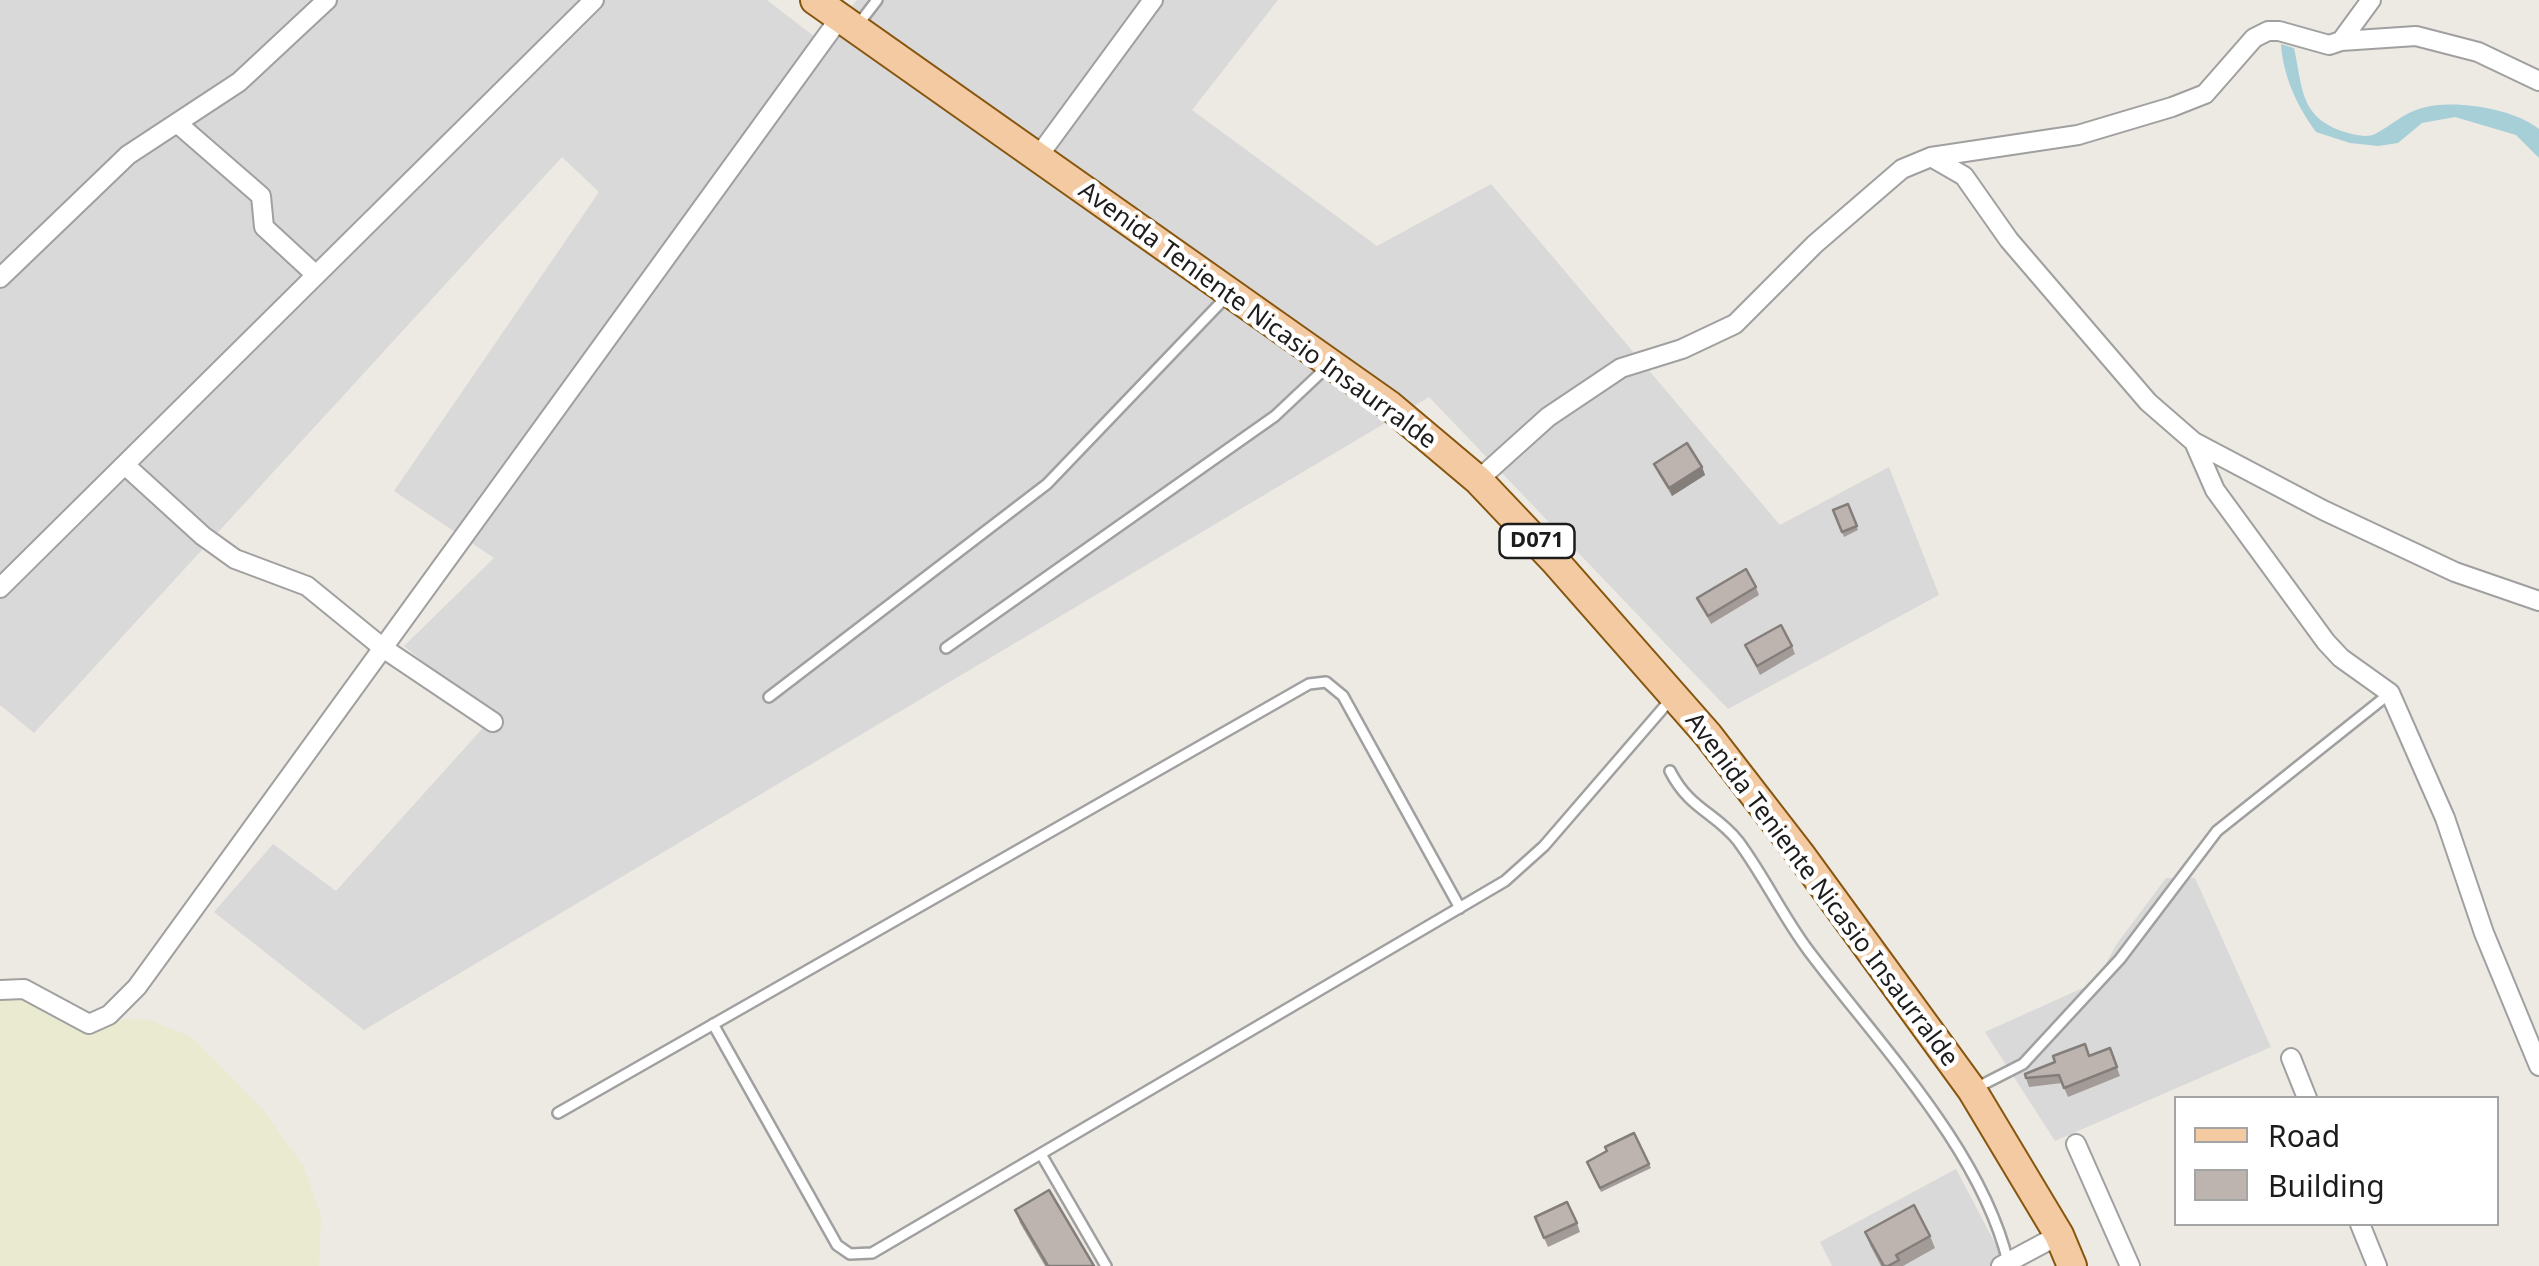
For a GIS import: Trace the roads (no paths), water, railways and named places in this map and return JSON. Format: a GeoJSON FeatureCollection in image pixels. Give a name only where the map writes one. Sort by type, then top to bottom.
{"type":"FeatureCollection","features":[{"type":"Feature","properties":{"kind":"main road","name":"Avenida Teniente Nicasio Insaurralde"},"geometry":{"type":"LineString","coordinates":[[815,0],[1389,404],[1478,480],[1673,696],[1800,854],[1972,1090],[2059,1235],[2072,1266]]}},
{"type":"Feature","properties":{"kind":"street"},"geometry":{"type":"LineString","coordinates":[[0,278],[128,155],[239,82],[327,0]]}},
{"type":"Feature","properties":{"kind":"street"},"geometry":{"type":"LineString","coordinates":[[0,587],[594,0]]}},
{"type":"Feature","properties":{"kind":"street"},"geometry":{"type":"LineString","coordinates":[[1036,158],[1152,0]]}},
{"type":"Feature","properties":{"kind":"street"},"geometry":{"type":"LineString","coordinates":[[2341,41],[2371,0]]}},
{"type":"Feature","properties":{"kind":"street"},"geometry":{"type":"LineString","coordinates":[[0,990],[24,989],[88,1024],[109,1015],[138,987],[383,648],[847,24]]}},
{"type":"Feature","properties":{"kind":"street"},"geometry":{"type":"LineString","coordinates":[[1478,480],[1548,417],[1621,368],[1682,349],[1735,324],[1854,208],[1902,169],[1931,158],[2078,135],[2172,107],[2205,94],[2240,51],[2268,31],[2287,32],[2329,45],[2416,36],[2478,52],[2539,81]]}},
{"type":"Feature","properties":{"kind":"street"},"geometry":{"type":"LineString","coordinates":[[177,123],[262,196],[264,227],[316,276]]}},
{"type":"Feature","properties":{"kind":"street"},"geometry":{"type":"LineString","coordinates":[[1931,158],[1964,176],[2009,240],[2148,402],[2194,442],[2323,510],[2455,572],[2539,601]]}},
{"type":"Feature","properties":{"kind":"street"},"geometry":{"type":"LineString","coordinates":[[2194,442],[2214,490],[2326,642],[2341,658],[2390,693],[2444,818],[2484,933],[2539,1066]]}},
{"type":"Feature","properties":{"kind":"street"},"geometry":{"type":"LineString","coordinates":[[125,464],[203,536],[234,559],[307,586],[383,648],[493,722]]}},
{"type":"Feature","properties":{"kind":"street"},"geometry":{"type":"LineString","coordinates":[[2290,1058],[2307,1096]]}},
{"type":"Feature","properties":{"kind":"street"},"geometry":{"type":"LineString","coordinates":[[2076,1144],[2130,1266]]}},
{"type":"Feature","properties":{"kind":"street"},"geometry":{"type":"LineString","coordinates":[[2361,1226],[2378,1266]]}},
{"type":"Feature","properties":{"kind":"street"},"geometry":{"type":"LineString","coordinates":[[2006,1265],[2059,1235]]}},
{"type":"Feature","properties":{"kind":"lane"},"geometry":{"type":"LineString","coordinates":[[847,24],[877,0]]}},
{"type":"Feature","properties":{"kind":"lane"},"geometry":{"type":"LineString","coordinates":[[769,697],[1047,484],[1230,293]]}},
{"type":"Feature","properties":{"kind":"lane"},"geometry":{"type":"LineString","coordinates":[[946,648],[1275,416],[1330,364]]}},
{"type":"Feature","properties":{"kind":"lane"},"geometry":{"type":"LineString","coordinates":[[558,1113],[1308,684],[1326,682],[1343,696],[1460,908]]}},
{"type":"Feature","properties":{"kind":"lane"},"geometry":{"type":"LineString","coordinates":[[1972,1090],[2024,1064],[2120,959],[2217,831],[2390,693]]}},
{"type":"Feature","properties":{"kind":"lane"},"geometry":{"type":"LineString","coordinates":[[713,1024],[837,1245],[850,1254],[872,1254],[1505,881],[1544,846],[1673,696]]}},
{"type":"Feature","properties":{"kind":"lane"},"geometry":{"type":"LineString","coordinates":[[1670,771],[1680,791],[1734,837],[1792,929],[1894,1057],[1987,1199],[2006,1265]]}},
{"type":"Feature","properties":{"kind":"lane"},"geometry":{"type":"LineString","coordinates":[[1041,1154],[1106,1266]]}},
{"type":"Feature","properties":{"kind":"water"},"geometry":{"type":"Polygon","coordinates":[[[2281,44],[2294,48],[2306,100],[2319,119],[2330,126],[2368,136],[2422,108],[2482,107],[2514,116],[2539,129],[2539,158],[2516,135],[2455,117],[2422,123],[2398,143],[2378,146],[2350,143],[2316,132],[2292,90],[2281,44]]]}}]}
